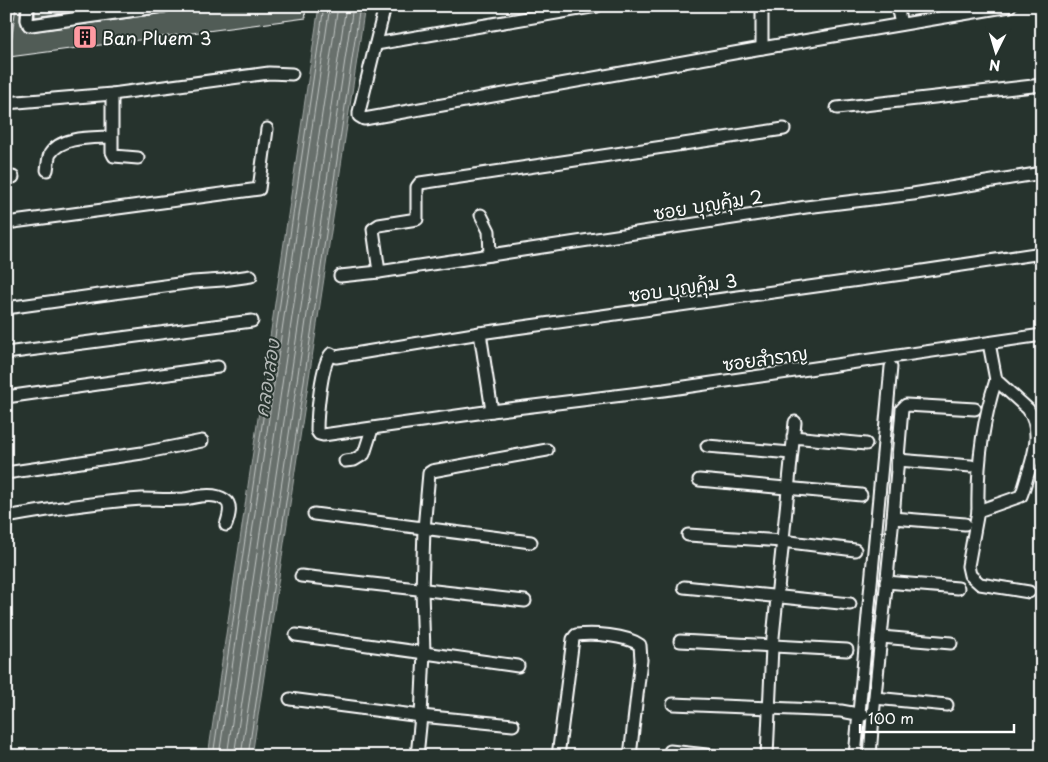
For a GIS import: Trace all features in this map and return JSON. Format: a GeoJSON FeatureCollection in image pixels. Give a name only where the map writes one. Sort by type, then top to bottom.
{"type":"FeatureCollection","features":[{"type":"Feature","properties":{"kind":"street"},"geometry":{"type":"LineString","coordinates":[[28,6],[27,20],[29,25],[164,6]]}},
{"type":"Feature","properties":{"kind":"street"},"geometry":{"type":"LineString","coordinates":[[385,6],[359,112],[359,116],[364,119],[1010,6]]}},
{"type":"Feature","properties":{"kind":"street"},"geometry":{"type":"LineString","coordinates":[[376,44],[597,6]]}},
{"type":"Feature","properties":{"kind":"street"},"geometry":{"type":"LineString","coordinates":[[762,6],[762,48]]}},
{"type":"Feature","properties":{"kind":"street"},"geometry":{"type":"LineString","coordinates":[[897,6],[901,24]]}},
{"type":"Feature","properties":{"kind":"street"},"geometry":{"type":"LineString","coordinates":[[6,103],[112,94],[269,73],[292,74]]}},
{"type":"Feature","properties":{"kind":"street"},"geometry":{"type":"LineString","coordinates":[[836,108],[1042,85]]}},
{"type":"Feature","properties":{"kind":"street"},"geometry":{"type":"LineString","coordinates":[[112,94],[112,152],[114,156],[138,158]]}},
{"type":"Feature","properties":{"kind":"street"},"geometry":{"type":"LineString","coordinates":[[6,223],[260,189],[268,129]]}},
{"type":"Feature","properties":{"kind":"street"},"geometry":{"type":"LineString","coordinates":[[379,272],[373,229],[380,225],[417,219],[417,187],[420,183],[784,129]]}},
{"type":"Feature","properties":{"kind":"street"},"geometry":{"type":"LineString","coordinates":[[47,170],[49,156],[55,148],[65,143],[89,138],[111,137]]}},
{"type":"Feature","properties":{"kind":"street","name":"ซอย บุญคุ้ม 2"},"geometry":{"type":"LineString","coordinates":[[340,276],[379,272],[806,207],[913,194],[1042,173]]}},
{"type":"Feature","properties":{"kind":"street"},"geometry":{"type":"LineString","coordinates":[[481,215],[489,230],[490,255]]}},
{"type":"Feature","properties":{"kind":"street","name":"ซอบ บุญคุ้ม 3"},"geometry":{"type":"LineString","coordinates":[[330,354],[336,357],[480,333],[1042,253]]}},
{"type":"Feature","properties":{"kind":"street"},"geometry":{"type":"LineString","coordinates":[[6,308],[193,282],[251,276]]}},
{"type":"Feature","properties":{"kind":"street"},"geometry":{"type":"LineString","coordinates":[[6,353],[252,321]]}},
{"type":"Feature","properties":{"kind":"street"},"geometry":{"type":"LineString","coordinates":[[480,333],[492,411]]}},
{"type":"Feature","properties":{"kind":"street","name":"ซอยสำราญ"},"geometry":{"type":"LineString","coordinates":[[330,354],[326,358],[320,391],[317,431],[324,436],[492,411],[664,390],[1042,336]]}},
{"type":"Feature","properties":{"kind":"street"},"geometry":{"type":"LineString","coordinates":[[988,343],[996,380],[980,448],[978,463],[978,511],[968,566],[970,575],[980,584],[1029,592]]}},
{"type":"Feature","properties":{"kind":"street"},"geometry":{"type":"LineString","coordinates":[[6,397],[218,367]]}},
{"type":"Feature","properties":{"kind":"street"},"geometry":{"type":"LineString","coordinates":[[855,756],[891,367]]}},
{"type":"Feature","properties":{"kind":"street"},"geometry":{"type":"LineString","coordinates":[[978,511],[1021,496],[1035,451],[1037,436],[1032,415],[996,380]]}},
{"type":"Feature","properties":{"kind":"street"},"geometry":{"type":"LineString","coordinates":[[870,756],[904,406],[976,408]]}},
{"type":"Feature","properties":{"kind":"street"},"geometry":{"type":"LineString","coordinates":[[767,756],[772,648],[795,422]]}},
{"type":"Feature","properties":{"kind":"street"},"geometry":{"type":"LineString","coordinates":[[345,461],[354,460],[364,454],[372,428]]}},
{"type":"Feature","properties":{"kind":"street"},"geometry":{"type":"LineString","coordinates":[[793,437],[866,444]]}},
{"type":"Feature","properties":{"kind":"street"},"geometry":{"type":"LineString","coordinates":[[6,474],[132,455],[202,441]]}},
{"type":"Feature","properties":{"kind":"street"},"geometry":{"type":"LineString","coordinates":[[707,446],[791,453]]}},
{"type":"Feature","properties":{"kind":"street"},"geometry":{"type":"LineString","coordinates":[[417,756],[424,652],[422,591],[428,476],[432,471],[547,450]]}},
{"type":"Feature","properties":{"kind":"street"},"geometry":{"type":"LineString","coordinates":[[898,460],[971,466]]}},
{"type":"Feature","properties":{"kind":"street"},"geometry":{"type":"LineString","coordinates":[[699,480],[861,495]]}},
{"type":"Feature","properties":{"kind":"street"},"geometry":{"type":"LineString","coordinates":[[6,517],[82,505],[204,495],[225,500],[228,503],[229,516],[226,525]]}},
{"type":"Feature","properties":{"kind":"street"},"geometry":{"type":"LineString","coordinates":[[314,514],[532,542]]}},
{"type":"Feature","properties":{"kind":"street"},"geometry":{"type":"LineString","coordinates":[[893,518],[964,524]]}},
{"type":"Feature","properties":{"kind":"street"},"geometry":{"type":"LineString","coordinates":[[688,535],[782,541],[854,550]]}},
{"type":"Feature","properties":{"kind":"street"},"geometry":{"type":"LineString","coordinates":[[301,576],[422,591],[526,601]]}},
{"type":"Feature","properties":{"kind":"street"},"geometry":{"type":"LineString","coordinates":[[886,582],[958,588]]}},
{"type":"Feature","properties":{"kind":"street"},"geometry":{"type":"LineString","coordinates":[[684,587],[850,604]]}},
{"type":"Feature","properties":{"kind":"street"},"geometry":{"type":"LineString","coordinates":[[558,756],[573,639],[576,635],[588,634],[630,640],[640,645],[641,660],[630,756]]}},
{"type":"Feature","properties":{"kind":"street"},"geometry":{"type":"LineString","coordinates":[[296,635],[518,666]]}},
{"type":"Feature","properties":{"kind":"street"},"geometry":{"type":"LineString","coordinates":[[882,637],[952,643]]}},
{"type":"Feature","properties":{"kind":"street"},"geometry":{"type":"LineString","coordinates":[[680,641],[772,648],[847,650]]}},
{"type":"Feature","properties":{"kind":"street"},"geometry":{"type":"LineString","coordinates":[[875,698],[947,705]]}},
{"type":"Feature","properties":{"kind":"street"},"geometry":{"type":"LineString","coordinates":[[290,699],[421,716],[513,725]]}},
{"type":"Feature","properties":{"kind":"street"},"geometry":{"type":"LineString","coordinates":[[673,704],[841,711],[873,716]]}},
{"type":"Feature","properties":{"kind":"street"},"geometry":{"type":"LineString","coordinates":[[670,751],[716,756]]}},
{"type":"Feature","properties":{"kind":"water","name":"คลองสอง"},"geometry":{"type":"Polygon","coordinates":[[[319,6],[365,6],[252,756],[208,756],[319,6]]]}},
{"type":"Feature","properties":{"kind":"building","name":"Ban Pluem 3"},"geometry":{"type":"Polygon","coordinates":[[[16,6],[20,6],[22,28],[29,32],[165,13],[169,12],[171,6],[304,6],[306,18],[9,57],[16,6]]]}},
{"type":"Feature","properties":{"kind":"building"},"geometry":{"type":"Polygon","coordinates":[[[35,6],[109,6],[35,17],[35,6]]]}},
{"type":"Feature","properties":{"kind":"place","name":"Ban Pluem 3"},"geometry":{"type":"Point","coordinates":[85,37]}}]}
